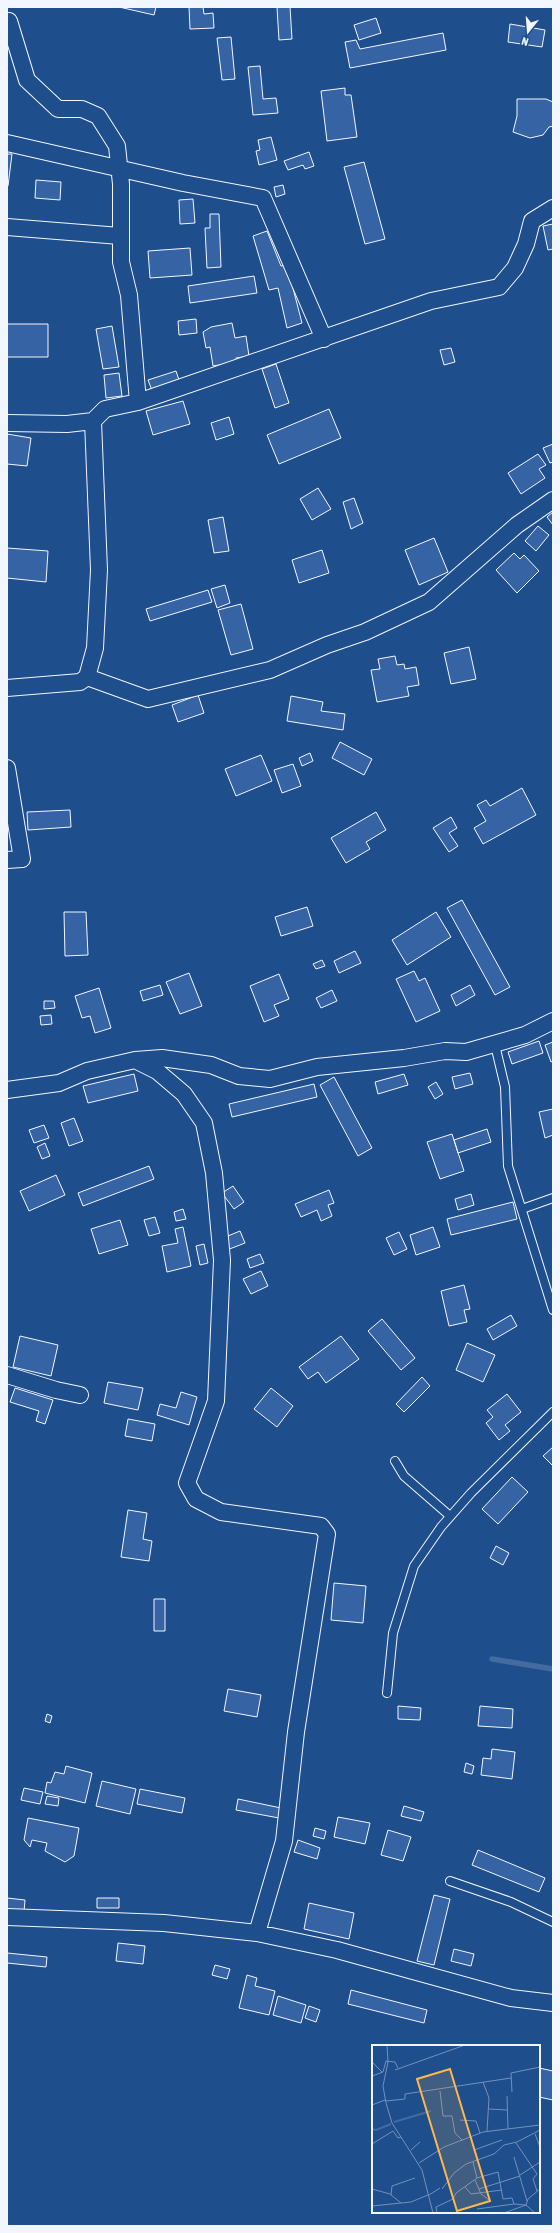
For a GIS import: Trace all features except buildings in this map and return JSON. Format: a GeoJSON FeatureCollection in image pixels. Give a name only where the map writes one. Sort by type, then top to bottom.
{"type":"FeatureCollection","features":[{"type":"Feature","properties":{"kind":"street"},"geometry":{"type":"LineString","coordinates":[[9,21],[26,80],[58,109],[82,108],[98,116],[117,146],[119,168],[121,262],[129,295],[138,402]]}},
{"type":"Feature","properties":{"kind":"street"},"geometry":{"type":"LineString","coordinates":[[7,143],[263,198],[324,339]]}},
{"type":"Feature","properties":{"kind":"street"},"geometry":{"type":"LineString","coordinates":[[7,423],[67,424],[93,421],[105,409],[138,402],[431,301],[499,287],[515,268],[526,244],[532,221],[553,208]]}},
{"type":"Feature","properties":{"kind":"street"},"geometry":{"type":"LineString","coordinates":[[7,227],[120,236]]}},
{"type":"Feature","properties":{"kind":"street"},"geometry":{"type":"LineString","coordinates":[[7,688],[80,682],[87,677],[95,648],[99,570],[93,421]]}},
{"type":"Feature","properties":{"kind":"street"},"geometry":{"type":"LineString","coordinates":[[87,677],[148,699],[270,670],[326,644],[366,632],[429,602],[517,525],[553,500]]}},
{"type":"Feature","properties":{"kind":"street"},"geometry":{"type":"LineString","coordinates":[[7,768],[22,859],[7,860]]}},
{"type":"Feature","properties":{"kind":"street"},"geometry":{"type":"LineString","coordinates":[[7,1090],[59,1083],[87,1071],[135,1060],[162,1058],[211,1065],[239,1076],[270,1078],[318,1067],[404,1058],[445,1051],[466,1052],[495,1045],[525,1035],[553,1021]]}},
{"type":"Feature","properties":{"kind":"street"},"geometry":{"type":"LineString","coordinates":[[135,1060],[157,1071],[184,1094],[204,1123],[214,1173],[222,1260],[216,1401],[187,1484],[196,1499],[221,1512],[321,1526],[327,1534],[296,1732],[284,1841],[257,1933]]}},
{"type":"Feature","properties":{"kind":"street"},"geometry":{"type":"LineString","coordinates":[[7,1375],[56,1390],[80,1395]]}},
{"type":"Feature","properties":{"kind":"street"},"geometry":{"type":"LineString","coordinates":[[7,1916],[164,1923],[257,1933],[337,1950],[511,1998],[553,2003]]}},
{"type":"Feature","properties":{"kind":"lane"},"geometry":{"type":"LineString","coordinates":[[495,1045],[505,1087],[508,1166],[522,1209],[529,1238],[553,1310]]}},
{"type":"Feature","properties":{"kind":"lane"},"geometry":{"type":"LineString","coordinates":[[522,1209],[553,1198]]}},
{"type":"Feature","properties":{"kind":"lane"},"geometry":{"type":"LineString","coordinates":[[387,1693],[393,1633],[414,1566],[450,1516],[511,1452],[553,1412]]}},
{"type":"Feature","properties":{"kind":"lane"},"geometry":{"type":"LineString","coordinates":[[396,1461],[404,1476],[450,1516]]}},
{"type":"Feature","properties":{"kind":"lane"},"geometry":{"type":"LineString","coordinates":[[450,1880],[511,1902],[553,1922]]}},
{"type":"Feature","properties":{"kind":"waterway"},"geometry":{"type":"LineString","coordinates":[[492,1659],[553,1669]]}}]}
